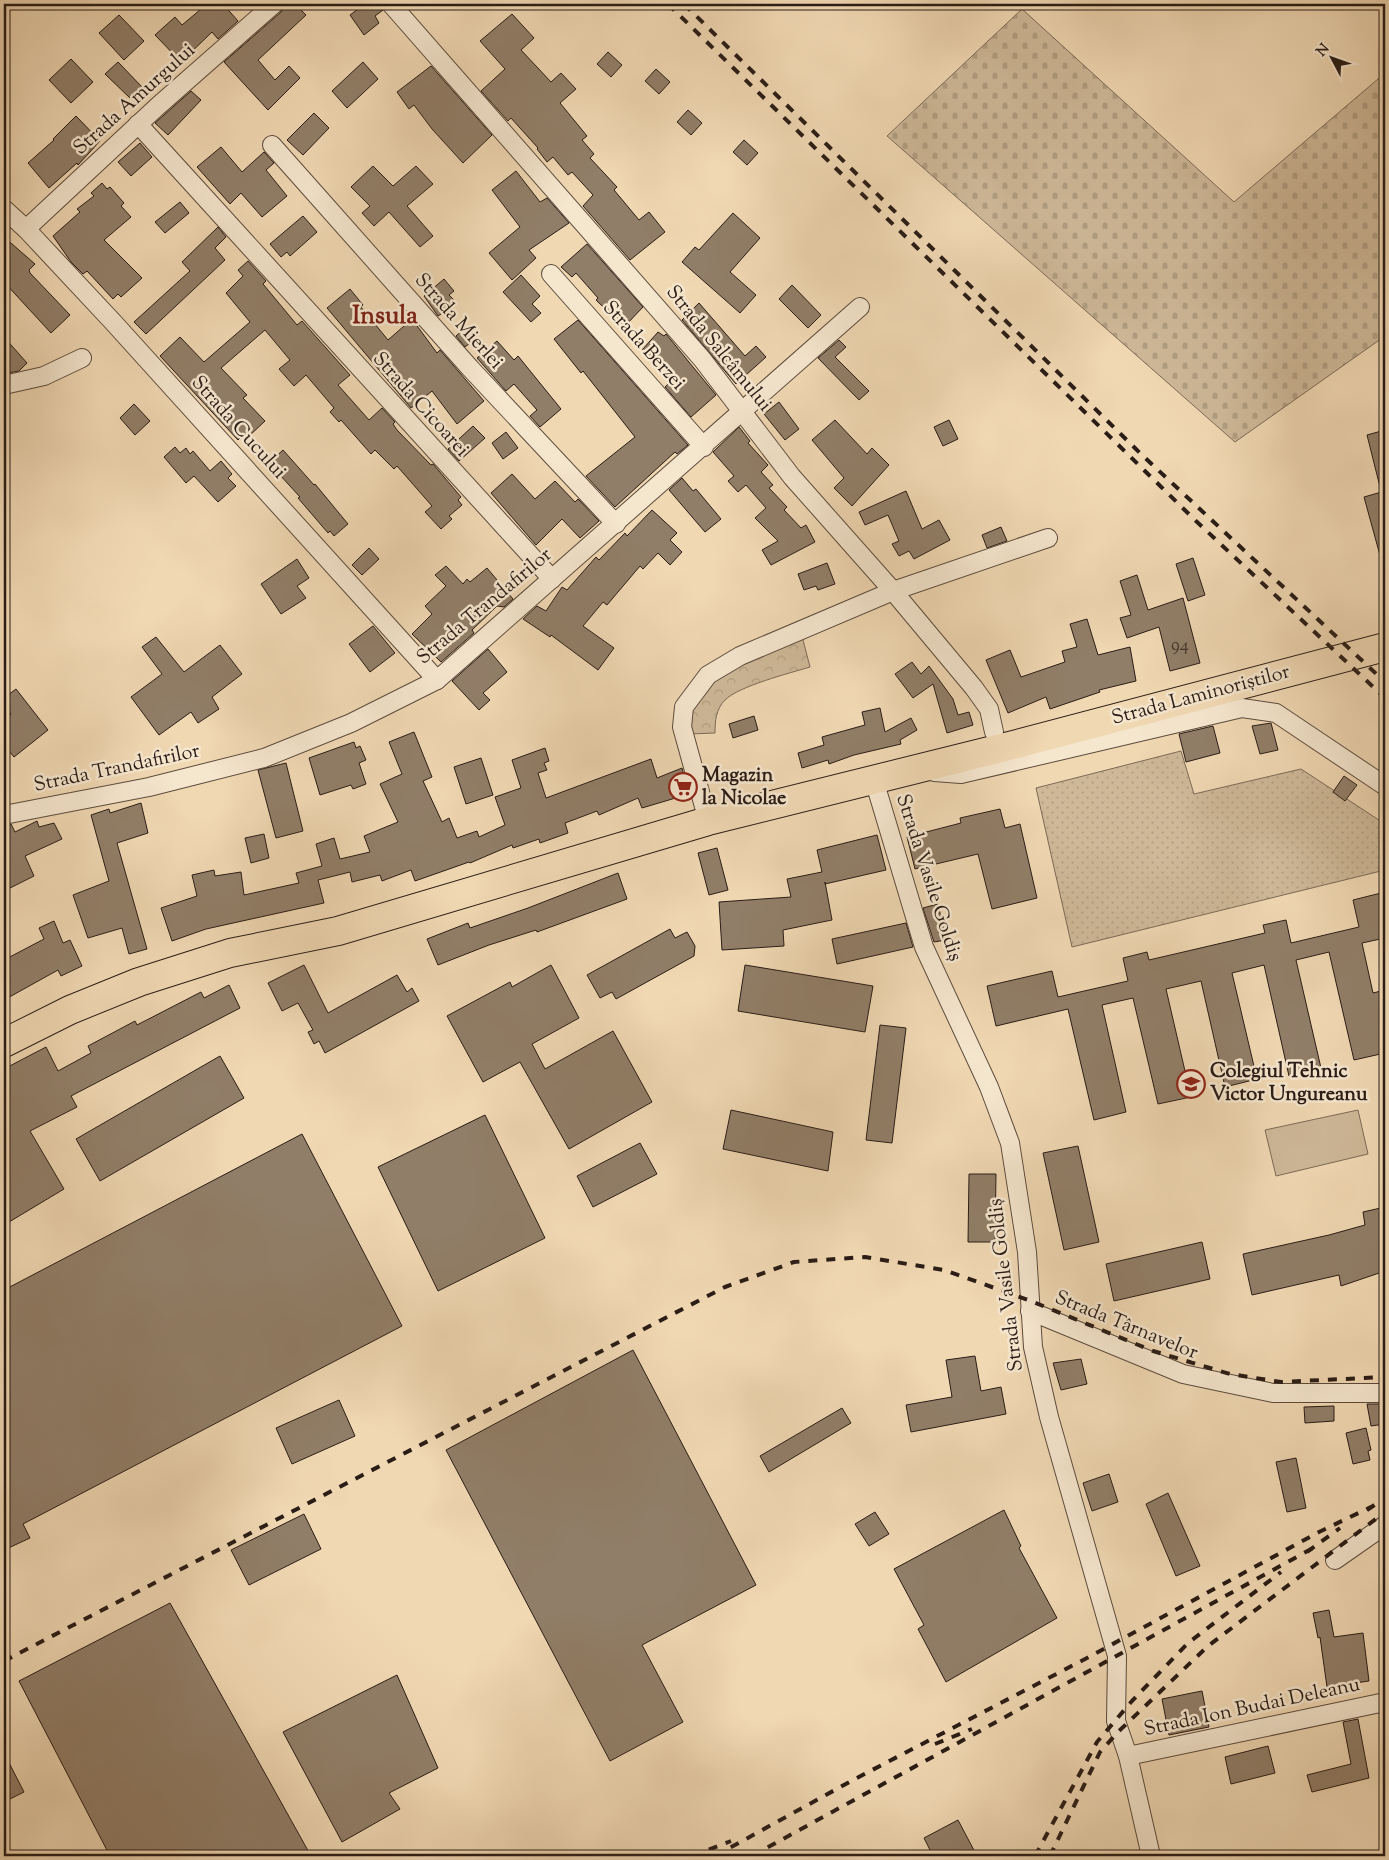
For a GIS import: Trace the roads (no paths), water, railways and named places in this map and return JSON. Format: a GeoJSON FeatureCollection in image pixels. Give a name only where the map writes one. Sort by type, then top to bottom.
{"type":"FeatureCollection","features":[{"type":"Feature","properties":{"kind":"main road","name":"Strada Laminoriștilor"},"geometry":{"type":"LineString","coordinates":[[4,1043],[70,1010],[139,982],[230,953],[338,931],[708,821],[925,767],[1005,738],[1385,647]]}},
{"type":"Feature","properties":{"kind":"street","name":"Strada Amurgului"},"geometry":{"type":"LineString","coordinates":[[26,229],[138,124],[274,4]]}},
{"type":"Feature","properties":{"kind":"street","name":"Strada Salcâmului"},"geometry":{"type":"LineString","coordinates":[[391,4],[696,351],[744,411],[792,477],[893,590],[989,709],[1005,738]]}},
{"type":"Feature","properties":{"kind":"street","name":"Strada Cicoarei"},"geometry":{"type":"LineString","coordinates":[[138,124],[552,579]]}},
{"type":"Feature","properties":{"kind":"street","name":"Strada Mierlei"},"geometry":{"type":"LineString","coordinates":[[272,145],[470,368],[616,524]]}},
{"type":"Feature","properties":{"kind":"street","name":"Strada Cucului"},"geometry":{"type":"LineString","coordinates":[[4,209],[26,229],[437,680]]}},
{"type":"Feature","properties":{"kind":"street","name":"Strada Berzei"},"geometry":{"type":"LineString","coordinates":[[551,274],[704,446]]}},
{"type":"Feature","properties":{"kind":"street","name":"Strada Trandafirilor"},"geometry":{"type":"LineString","coordinates":[[4,815],[149,787],[264,758],[351,723],[437,680],[860,307]]}},
{"type":"Feature","properties":{"kind":"street"},"geometry":{"type":"LineString","coordinates":[[4,385],[44,376],[82,358]]}},
{"type":"Feature","properties":{"kind":"street"},"geometry":{"type":"LineString","coordinates":[[708,821],[682,728],[684,707],[708,675],[740,656],[893,590],[1048,538]]}},
{"type":"Feature","properties":{"kind":"street"},"geometry":{"type":"LineString","coordinates":[[925,767],[943,774],[961,774],[1242,708],[1276,713],[1385,786]]}},
{"type":"Feature","properties":{"kind":"street","name":"Strada Vasile Goldiș"},"geometry":{"type":"LineString","coordinates":[[874,780],[924,946],[990,1087],[1010,1143],[1027,1252],[1033,1347],[1049,1417],[1117,1656],[1116,1721],[1128,1756],[1151,1856]]}},
{"type":"Feature","properties":{"kind":"street","name":"Strada Târnavelor"},"geometry":{"type":"LineString","coordinates":[[1030,1311],[1183,1374],[1273,1393],[1385,1393]]}},
{"type":"Feature","properties":{"kind":"street"},"geometry":{"type":"LineString","coordinates":[[1335,1560],[1385,1525]]}},
{"type":"Feature","properties":{"kind":"street","name":"Strada Ion Budai Deleanu"},"geometry":{"type":"LineString","coordinates":[[1128,1756],[1385,1702]]}},
{"type":"Feature","properties":{"kind":"railway"},"geometry":{"type":"LineString","coordinates":[[668,4],[1196,521],[1385,698]]}},
{"type":"Feature","properties":{"kind":"railway"},"geometry":{"type":"LineString","coordinates":[[684,4],[1142,455],[1385,682]]}},
{"type":"Feature","properties":{"kind":"railway"},"geometry":{"type":"LineString","coordinates":[[4,1661],[725,1287],[794,1262],[865,1257],[944,1270],[1031,1301],[1153,1351],[1230,1374],[1281,1382],[1385,1377]]}},
{"type":"Feature","properties":{"kind":"railway"},"geometry":{"type":"LineString","coordinates":[[1367,1510],[1385,1498]]}},
{"type":"Feature","properties":{"kind":"railway"},"geometry":{"type":"LineString","coordinates":[[715,1856],[853,1780],[1087,1658],[1319,1532],[1371,1507]]}},
{"type":"Feature","properties":{"kind":"railway"},"geometry":{"type":"LineString","coordinates":[[1050,1856],[1100,1752],[1119,1731],[1208,1646],[1385,1512]]}},
{"type":"Feature","properties":{"kind":"railway"},"geometry":{"type":"LineString","coordinates":[[1307,1552],[1340,1528]]}},
{"type":"Feature","properties":{"kind":"railway"},"geometry":{"type":"LineString","coordinates":[[752,1856],[1313,1548]]}},
{"type":"Feature","properties":{"kind":"railway"},"geometry":{"type":"LineString","coordinates":[[1035,1856],[1097,1742],[1132,1701],[1188,1643],[1281,1572]]}},
{"type":"Feature","properties":{"kind":"railway"},"geometry":{"type":"LineString","coordinates":[[935,1744],[972,1729]]}},
{"type":"Feature","properties":{"kind":"railway"},"geometry":{"type":"LineString","coordinates":[[692,1856],[731,1841]]}},
{"type":"Feature","properties":{"kind":"place","name":"Magazin la Nicolae"},"geometry":{"type":"Point","coordinates":[683,787]}},
{"type":"Feature","properties":{"kind":"place","name":"Colegiul Tehnic Victor Ungureanu"},"geometry":{"type":"Point","coordinates":[1191,1084]}},
{"type":"Feature","properties":{"kind":"district","name":"Insula"},"geometry":{"type":"Point","coordinates":[385,317]}}]}
